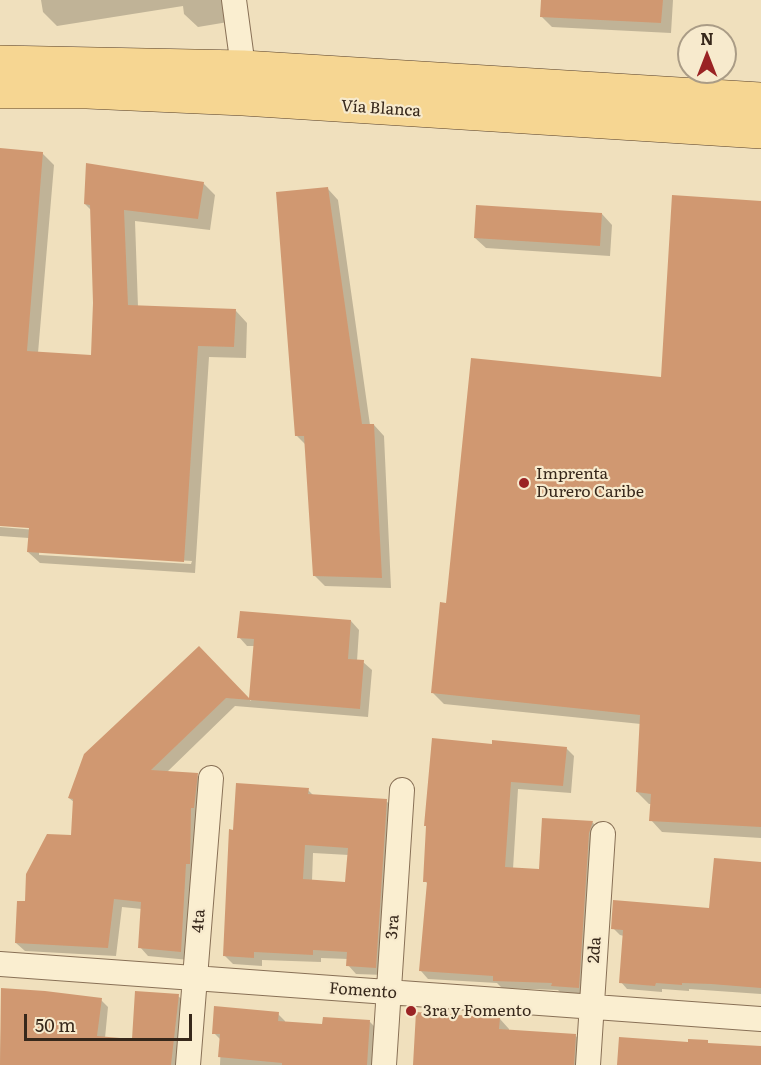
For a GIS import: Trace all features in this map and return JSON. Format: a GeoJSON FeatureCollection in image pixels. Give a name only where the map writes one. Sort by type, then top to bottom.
{"type":"FeatureCollection","features":[{"type":"Feature","properties":{"kind":"main road","name":"Vía Blanca"},"geometry":{"type":"LineString","coordinates":[[0,62],[243,67],[761,99]]}},
{"type":"Feature","properties":{"kind":"main road","name":"Vía Blanca"},"geometry":{"type":"LineString","coordinates":[[0,92],[87,92],[243,99],[761,132]]}},
{"type":"Feature","properties":{"kind":"street"},"geometry":{"type":"LineString","coordinates":[[234,0],[243,67]]}},
{"type":"Feature","properties":{"kind":"street","name":"4ta"},"geometry":{"type":"LineString","coordinates":[[188,1065],[211,778]]}},
{"type":"Feature","properties":{"kind":"street","name":"3ra"},"geometry":{"type":"LineString","coordinates":[[384,1065],[402,790]]}},
{"type":"Feature","properties":{"kind":"street","name":"2da"},"geometry":{"type":"LineString","coordinates":[[588,1065],[603,834]]}},
{"type":"Feature","properties":{"kind":"street","name":"Fomento"},"geometry":{"type":"LineString","coordinates":[[0,964],[761,1019]]}},
{"type":"Feature","properties":{"kind":"building"},"geometry":{"type":"Polygon","coordinates":[[[541,0],[663,0],[661,23],[540,17],[541,0]]]}},
{"type":"Feature","properties":{"kind":"building"},"geometry":{"type":"Polygon","coordinates":[[[0,148],[43,152],[27,351],[91,355],[93,303],[90,205],[84,204],[86,163],[204,182],[198,219],[124,210],[128,305],[236,309],[234,347],[198,346],[184,562],[27,552],[29,528],[0,526],[0,148]]]}},
{"type":"Feature","properties":{"kind":"building"},"geometry":{"type":"Polygon","coordinates":[[[328,187],[362,424],[374,424],[382,578],[313,576],[304,436],[295,436],[276,192],[328,187]]]}},
{"type":"Feature","properties":{"kind":"building"},"geometry":{"type":"Polygon","coordinates":[[[672,195],[761,201],[761,827],[649,821],[651,794],[636,792],[640,715],[431,693],[440,602],[446,603],[471,358],[661,377],[672,195]]]}},
{"type":"Feature","properties":{"kind":"building"},"geometry":{"type":"Polygon","coordinates":[[[476,205],[602,213],[600,246],[474,238],[476,205]]]}},
{"type":"Feature","properties":{"kind":"building"},"geometry":{"type":"Polygon","coordinates":[[[240,611],[351,620],[348,659],[364,660],[360,709],[226,698],[151,770],[198,773],[194,808],[191,808],[190,864],[186,864],[181,952],[138,948],[141,902],[114,899],[108,948],[15,943],[17,901],[25,901],[26,874],[47,834],[71,835],[73,799],[68,798],[84,754],[199,646],[249,698],[254,639],[237,638],[240,611]]]}},
{"type":"Feature","properties":{"kind":"building"},"geometry":{"type":"Polygon","coordinates":[[[432,738],[492,744],[492,740],[567,747],[563,786],[511,782],[505,867],[539,869],[542,818],[593,821],[589,833],[579,988],[551,986],[552,983],[493,981],[493,976],[419,971],[427,882],[423,882],[426,826],[424,826],[432,738]]]}},
{"type":"Feature","properties":{"kind":"building"},"geometry":{"type":"Polygon","coordinates":[[[236,783],[309,788],[308,794],[387,799],[376,968],[346,966],[347,952],[313,950],[313,955],[254,952],[254,958],[223,956],[229,829],[233,830],[236,783]],[[305,845],[303,879],[345,882],[348,848],[305,845]]]}},
{"type":"Feature","properties":{"kind":"building"},"geometry":{"type":"Polygon","coordinates":[[[714,858],[761,862],[761,988],[711,984],[656,983],[655,986],[619,983],[623,930],[611,929],[613,900],[709,908],[714,858]]]}},
{"type":"Feature","properties":{"kind":"building"},"geometry":{"type":"Polygon","coordinates":[[[1,988],[102,998],[97,1036],[132,1039],[135,991],[179,994],[171,1065],[0,1065],[1,988]]]}},
{"type":"Feature","properties":{"kind":"building"},"geometry":{"type":"Polygon","coordinates":[[[214,1006],[279,1012],[278,1021],[322,1024],[323,1017],[370,1020],[367,1065],[282,1065],[282,1063],[218,1057],[220,1034],[212,1034],[214,1006]]]}},
{"type":"Feature","properties":{"kind":"building"},"geometry":{"type":"Polygon","coordinates":[[[416,1012],[500,1018],[499,1029],[576,1034],[574,1065],[413,1065],[416,1012]]]}},
{"type":"Feature","properties":{"kind":"building"},"geometry":{"type":"Polygon","coordinates":[[[619,1037],[688,1042],[688,1039],[708,1040],[708,1043],[761,1046],[761,1065],[617,1065],[619,1037]]]}},
{"type":"Feature","properties":{"kind":"place","name":"Imprenta Durero Caribe"},"geometry":{"type":"Point","coordinates":[524,483]}},
{"type":"Feature","properties":{"kind":"place","name":"3ra y Fomento"},"geometry":{"type":"Point","coordinates":[411,1011]}}]}
